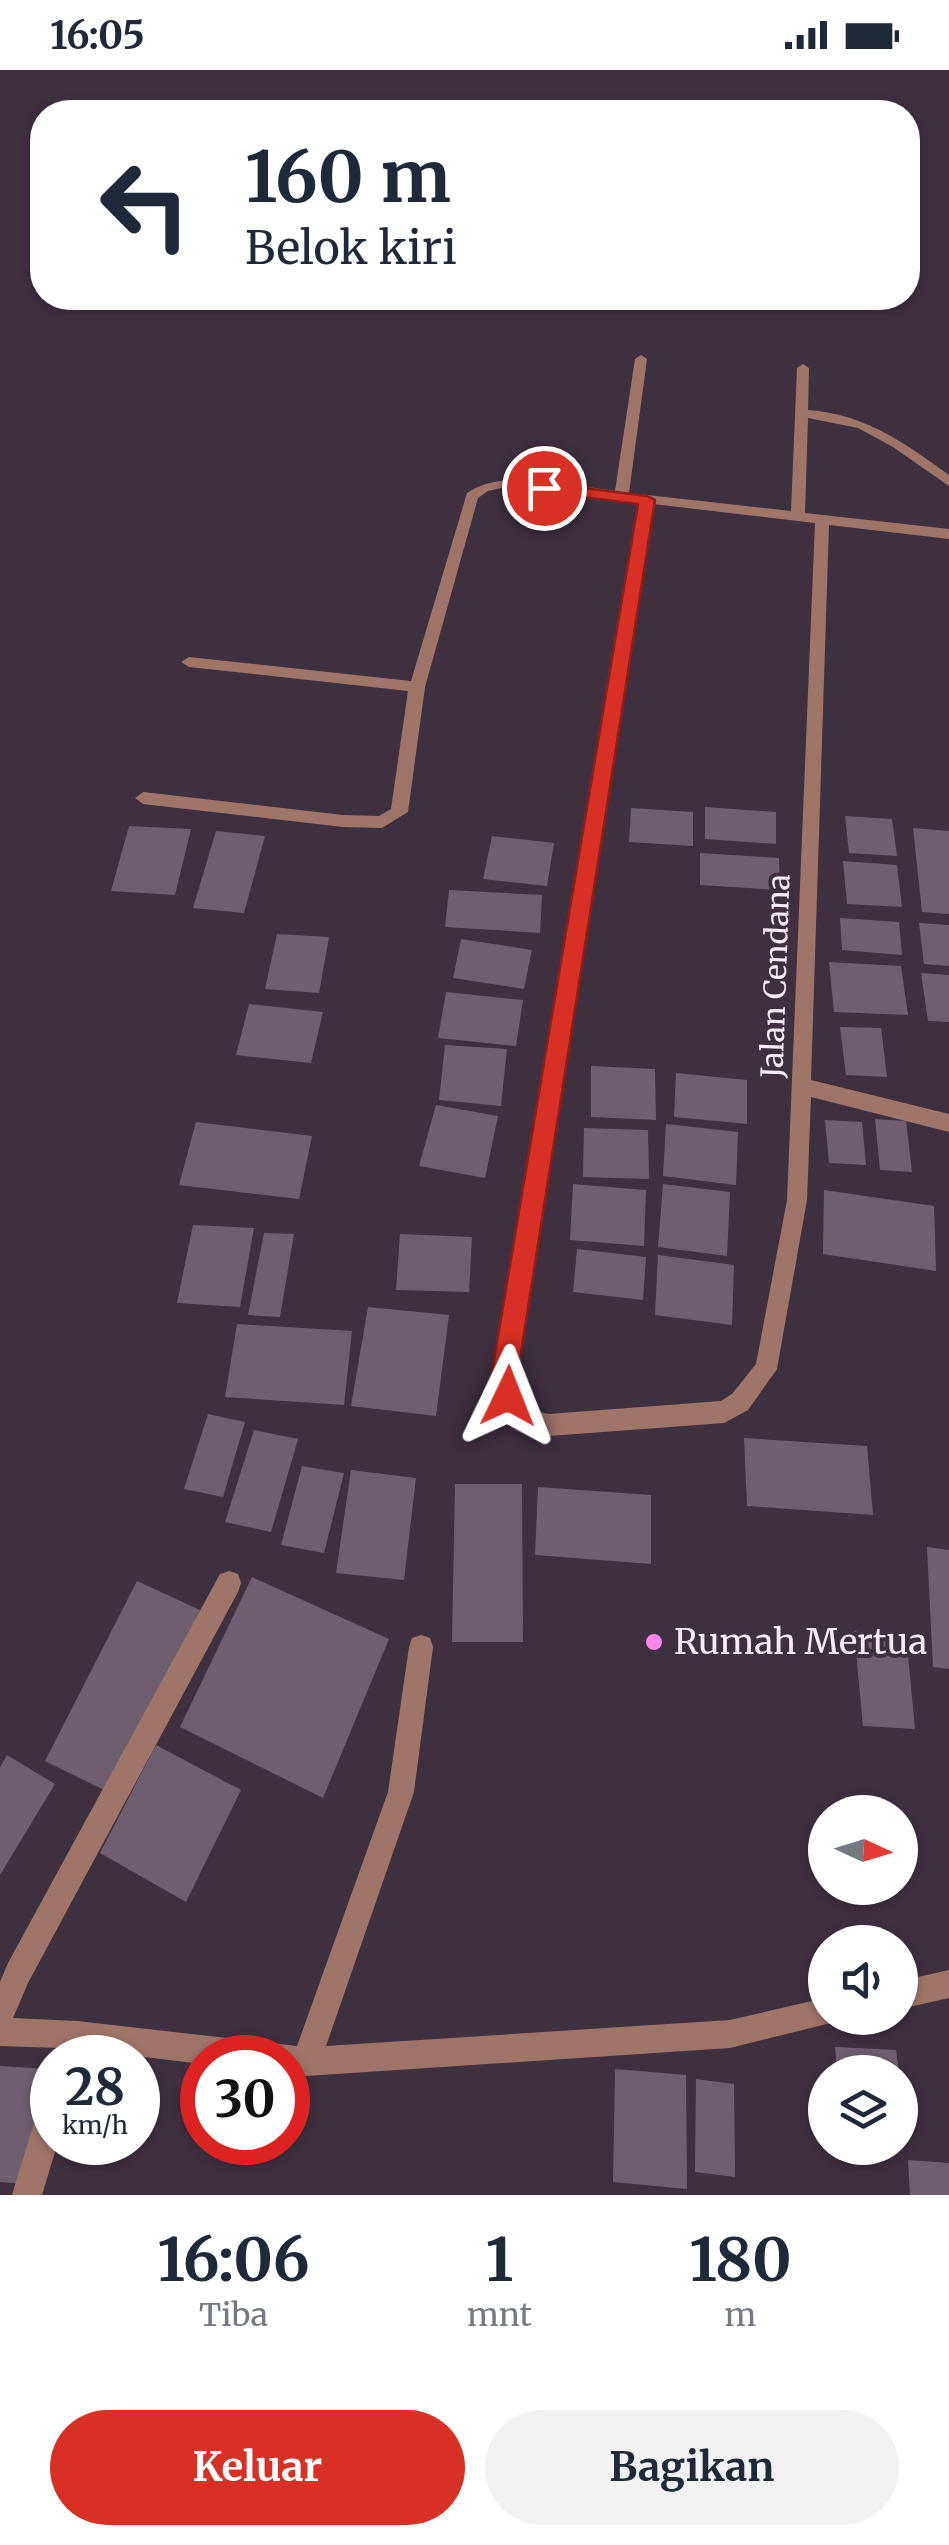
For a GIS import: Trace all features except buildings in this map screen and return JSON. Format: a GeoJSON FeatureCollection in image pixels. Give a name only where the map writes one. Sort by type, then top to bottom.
{"type":"FeatureCollection","features":[{"type":"Feature","properties":{"kind":"street"},"geometry":{"type":"LineString","coordinates":[[620,497],[641,359]]}},
{"type":"Feature","properties":{"kind":"street"},"geometry":{"type":"LineString","coordinates":[[798,518],[803,368]]}},
{"type":"Feature","properties":{"kind":"street"},"geometry":{"type":"LineString","coordinates":[[802,413],[853,418],[882,433],[949,482]]}},
{"type":"Feature","properties":{"kind":"street"},"geometry":{"type":"LineString","coordinates":[[142,798],[342,821],[382,822],[399,812],[416,687],[472,496],[483,488],[506,484],[949,534]]}},
{"type":"Feature","properties":{"kind":"street","name":"Jalan Cendana"},"geometry":{"type":"LineString","coordinates":[[647,500],[505,1372],[508,1396],[517,1417],[548,1426],[724,1412],[740,1402],[766,1370],[797,1200],[822,522]]}},
{"type":"Feature","properties":{"kind":"street"},"geometry":{"type":"LineString","coordinates":[[189,662],[416,687]]}},
{"type":"Feature","properties":{"kind":"street"},"geometry":{"type":"LineString","coordinates":[[800,1086],[949,1123]]}},
{"type":"Feature","properties":{"kind":"street"},"geometry":{"type":"LineString","coordinates":[[0,2015],[18,1973],[229,1583]]}},
{"type":"Feature","properties":{"kind":"street"},"geometry":{"type":"LineString","coordinates":[[307,2035],[400,1792],[421,1647]]}},
{"type":"Feature","properties":{"kind":"street"},"geometry":{"type":"LineString","coordinates":[[918,1992],[949,1984]]}},
{"type":"Feature","properties":{"kind":"street"},"geometry":{"type":"LineString","coordinates":[[310,2059],[730,2034],[808,2016]]}},
{"type":"Feature","properties":{"kind":"street"},"geometry":{"type":"LineString","coordinates":[[0,2032],[30,2038]]}},
{"type":"Feature","properties":{"kind":"street"},"geometry":{"type":"LineString","coordinates":[[27,2195],[36,2165]]}},
{"type":"Feature","properties":{"kind":"place","name":"Rumah Mertua"},"geometry":{"type":"Point","coordinates":[654,1642]}},
{"type":"Feature","properties":{"kind":"route"},"geometry":{"type":"LineString","coordinates":[[508,1396],[505,1372],[647,500],[544,488]]}}]}
